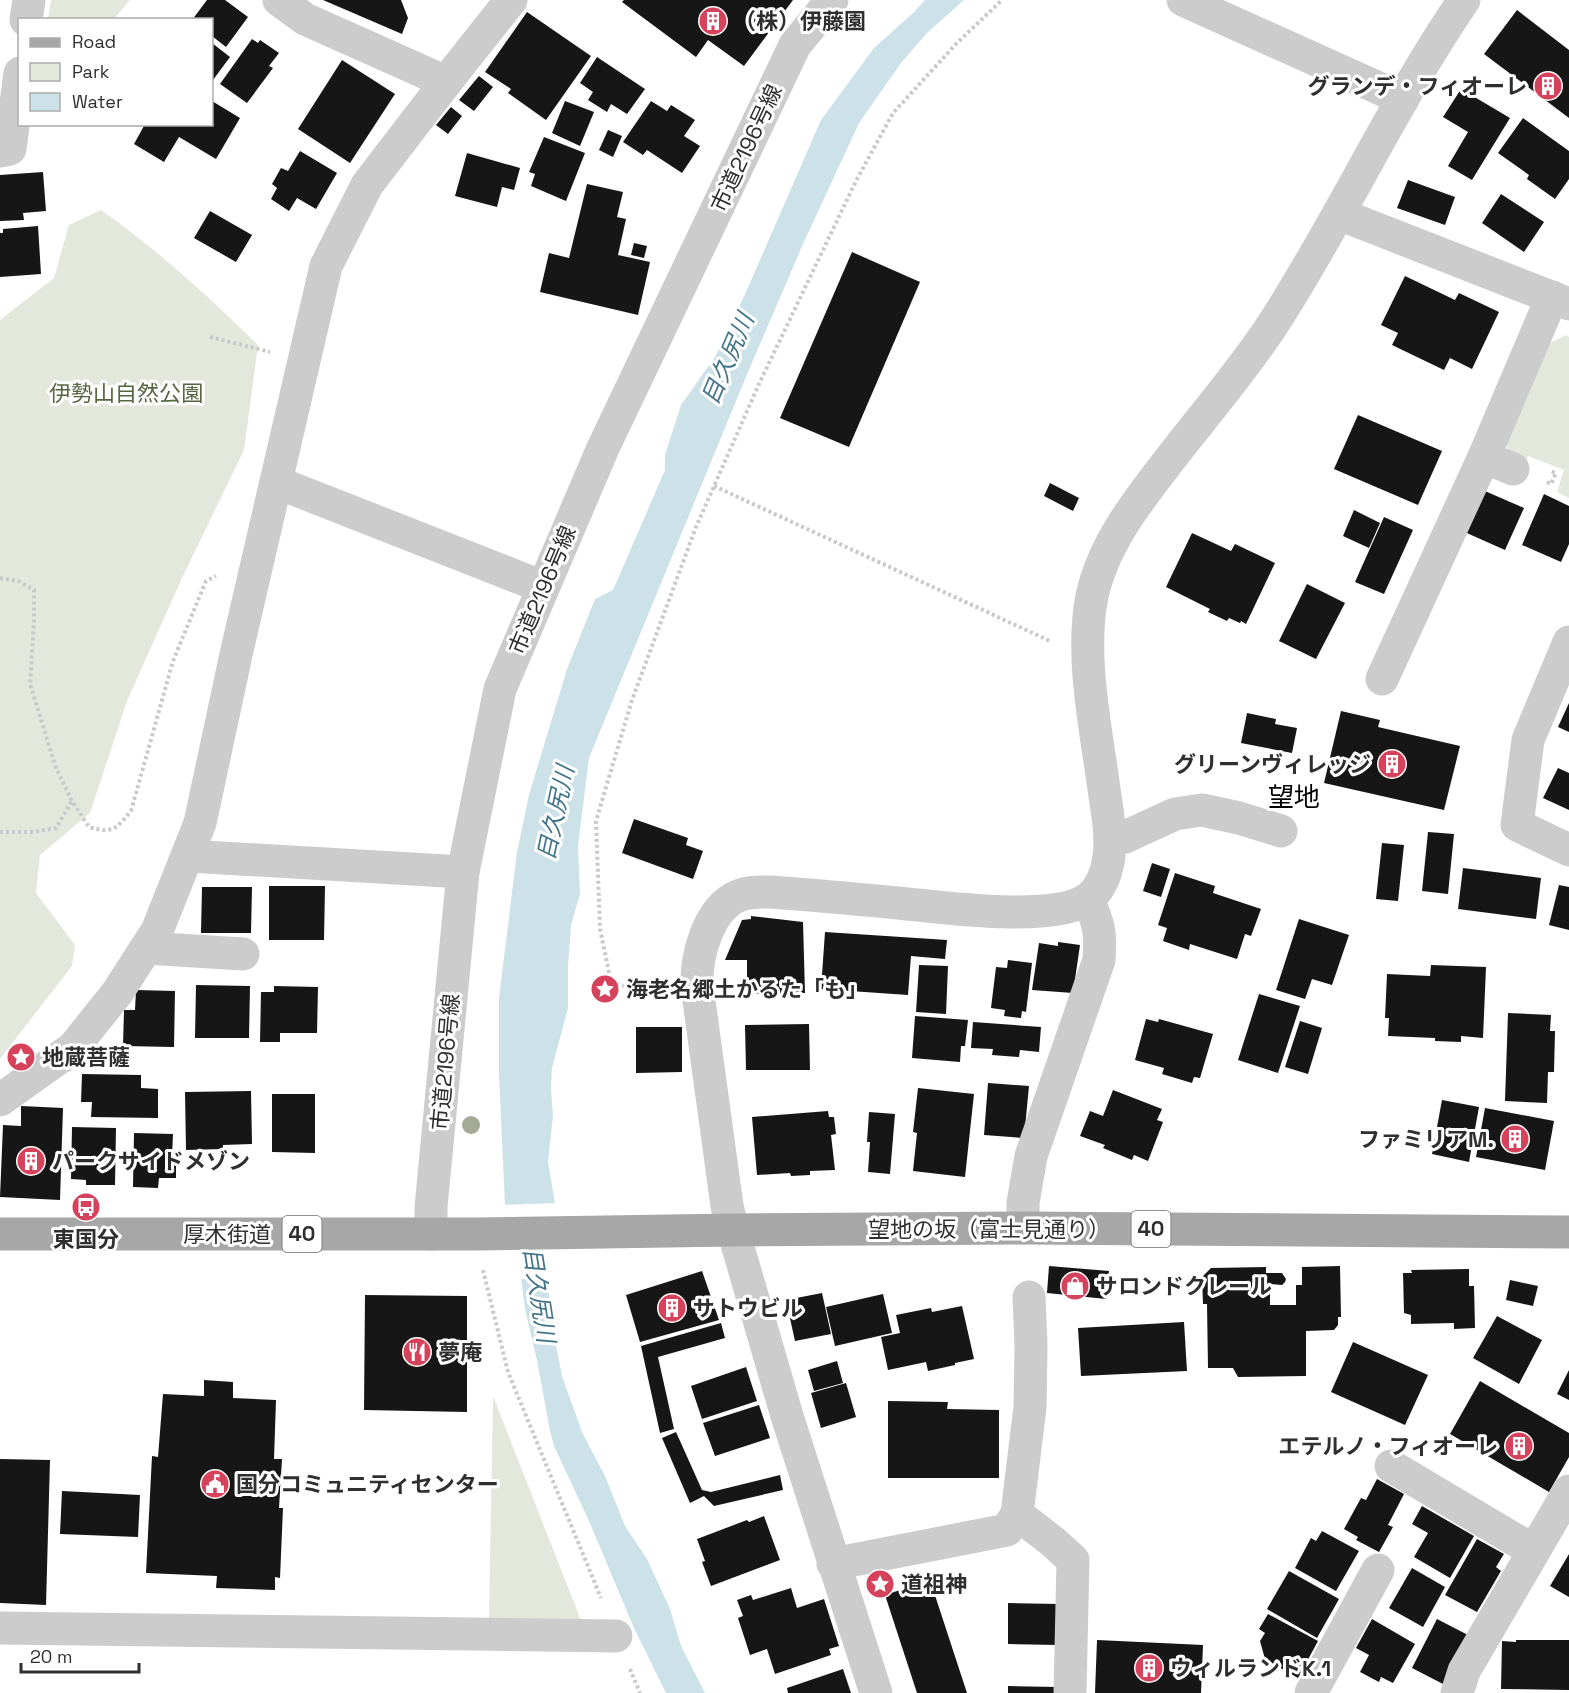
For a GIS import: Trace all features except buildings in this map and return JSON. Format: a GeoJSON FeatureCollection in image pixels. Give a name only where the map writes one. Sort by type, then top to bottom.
{"type":"FeatureCollection","features":[{"type":"Feature","properties":{"kind":"main road","name":"望地の坂（富士見通り）"},"geometry":{"type":"LineString","coordinates":[[733,1230],[1023,1228],[1569,1232]]}},
{"type":"Feature","properties":{"kind":"main road","name":"厚木街道"},"geometry":{"type":"LineString","coordinates":[[0,1234],[490,1234],[733,1230]]}},
{"type":"Feature","properties":{"kind":"street"},"geometry":{"type":"LineString","coordinates":[[26,18],[29,0]]}},
{"type":"Feature","properties":{"kind":"street"},"geometry":{"type":"LineString","coordinates":[[279,0],[304,19],[446,82]]}},
{"type":"Feature","properties":{"kind":"street"},"geometry":{"type":"LineString","coordinates":[[0,1100],[73,1048],[117,993],[157,931],[201,823],[237,650],[326,266],[368,185],[511,0]]}},
{"type":"Feature","properties":{"kind":"street","name":"市道2196号線"},"geometry":{"type":"LineString","coordinates":[[431,1234],[432,1195],[463,872],[500,689],[603,448],[795,45],[832,0]]}},
{"type":"Feature","properties":{"kind":"street"},"geometry":{"type":"LineString","coordinates":[[1183,0],[1403,99]]}},
{"type":"Feature","properties":{"kind":"street"},"geometry":{"type":"LineString","coordinates":[[876,1693],[786,1416],[733,1230],[697,986],[701,948],[718,912],[728,902],[751,892],[790,893],[1012,912],[1060,909],[1088,900],[1099,887],[1107,871],[1110,836],[1091,695],[1089,659],[1089,618],[1096,579],[1109,549],[1145,492],[1249,360],[1286,303],[1403,99],[1464,0]]}},
{"type":"Feature","properties":{"kind":"street"},"geometry":{"type":"LineString","coordinates":[[0,151],[10,149],[18,88]]}},
{"type":"Feature","properties":{"kind":"street"},"geometry":{"type":"LineString","coordinates":[[1339,214],[1561,300],[1498,463],[1382,679]]}},
{"type":"Feature","properties":{"kind":"street"},"geometry":{"type":"LineString","coordinates":[[276,482],[543,587]]}},
{"type":"Feature","properties":{"kind":"street"},"geometry":{"type":"LineString","coordinates":[[1569,642],[1528,740],[1517,825],[1569,850]]}},
{"type":"Feature","properties":{"kind":"street"},"geometry":{"type":"LineString","coordinates":[[1110,836],[1125,837],[1175,814],[1202,810],[1281,831]]}},
{"type":"Feature","properties":{"kind":"street"},"geometry":{"type":"LineString","coordinates":[[188,856],[463,872]]}},
{"type":"Feature","properties":{"kind":"street"},"geometry":{"type":"LineString","coordinates":[[1023,1228],[1023,1203],[1031,1156],[1099,960],[1099,925],[1088,900]]}},
{"type":"Feature","properties":{"kind":"street"},"geometry":{"type":"LineString","coordinates":[[146,948],[243,954]]}},
{"type":"Feature","properties":{"kind":"street"},"geometry":{"type":"LineString","coordinates":[[833,1564],[1006,1530],[1017,1514],[1030,1407],[1029,1297]]}},
{"type":"Feature","properties":{"kind":"street"},"geometry":{"type":"LineString","coordinates":[[1391,1466],[1534,1551]]}},
{"type":"Feature","properties":{"kind":"street"},"geometry":{"type":"LineString","coordinates":[[1458,1693],[1464,1671],[1569,1491]]}},
{"type":"Feature","properties":{"kind":"street"},"geometry":{"type":"LineString","coordinates":[[1017,1514],[1052,1540],[1073,1560],[1070,1693]]}},
{"type":"Feature","properties":{"kind":"street"},"geometry":{"type":"LineString","coordinates":[[1311,1693],[1378,1570]]}},
{"type":"Feature","properties":{"kind":"street"},"geometry":{"type":"LineString","coordinates":[[0,1628],[616,1636]]}},
{"type":"Feature","properties":{"kind":"path"},"geometry":{"type":"LineString","coordinates":[[697,986],[665,988],[624,986],[611,982],[600,929],[596,821],[632,700],[696,527],[759,384],[855,181],[893,113],[956,44],[1002,0]]}},
{"type":"Feature","properties":{"kind":"path"},"geometry":{"type":"LineString","coordinates":[[210,337],[274,353]]}},
{"type":"Feature","properties":{"kind":"path"},"geometry":{"type":"LineString","coordinates":[[714,486],[1089,659]]}},
{"type":"Feature","properties":{"kind":"path"},"geometry":{"type":"LineString","coordinates":[[0,578],[18,580],[34,590],[30,684],[56,768],[72,801],[89,827],[102,831],[117,828],[131,811],[173,661],[206,581],[221,573]]}},
{"type":"Feature","properties":{"kind":"path"},"geometry":{"type":"LineString","coordinates":[[0,832],[33,832],[56,828],[72,801]]}},
{"type":"Feature","properties":{"kind":"path"},"geometry":{"type":"LineString","coordinates":[[483,1269],[508,1372],[640,1693]]}},
{"type":"Feature","properties":{"kind":"green space"},"geometry":{"type":"Polygon","coordinates":[[[51,0],[130,0],[115,18],[48,18],[51,0]]]}},
{"type":"Feature","properties":{"kind":"green space","name":"伊勢山自然公園"},"geometry":{"type":"Polygon","coordinates":[[[101,210],[182,274],[258,345],[244,450],[182,578],[127,701],[90,813],[40,855],[36,893],[75,945],[72,966],[0,1059],[0,320],[54,278],[69,225],[101,210]]]}},
{"type":"Feature","properties":{"kind":"green space"},"geometry":{"type":"Polygon","coordinates":[[[1566,335],[1569,337],[1569,498],[1557,492],[1564,470],[1528,456],[1526,461],[1509,452],[1503,436],[1546,345],[1566,335]]]}},
{"type":"Feature","properties":{"kind":"green space"},"geometry":{"type":"Polygon","coordinates":[[[493,1396],[582,1623],[489,1618],[493,1396]]]}},
{"type":"Feature","properties":{"kind":"water","name":"目久尻川"},"geometry":{"type":"Polygon","coordinates":[[[925,0],[964,0],[927,33],[901,63],[859,123],[803,244],[748,372],[589,758],[578,846],[580,894],[571,925],[568,1008],[552,1068],[553,1116],[548,1162],[555,1203],[548,1278],[550,1314],[562,1376],[582,1432],[605,1476],[625,1526],[647,1559],[670,1609],[681,1646],[705,1693],[666,1693],[634,1628],[589,1521],[554,1446],[525,1309],[517,1248],[505,1205],[499,1075],[499,998],[517,852],[529,795],[567,669],[595,599],[613,590],[665,470],[665,455],[681,405],[715,357],[821,120],[874,48],[925,0]]]}},
{"type":"Feature","properties":{"kind":"pier"},"geometry":{"type":"Polygon","coordinates":[[[558,1203],[551,1278],[519,1279],[514,1249],[502,1205],[558,1203]]]}},
{"type":"Feature","properties":{"kind":"place","name":"（株）伊藤園"},"geometry":{"type":"Point","coordinates":[713,21]}},
{"type":"Feature","properties":{"kind":"place","name":"グランデ・フィオーレ"},"geometry":{"type":"Point","coordinates":[1548,86]}},
{"type":"Feature","properties":{"kind":"place","name":"グリーンヴィレッジ"},"geometry":{"type":"Point","coordinates":[1392,764]}},
{"type":"Feature","properties":{"kind":"place","name":"海老名郷土かるた「も」"},"geometry":{"type":"Point","coordinates":[605,989]}},
{"type":"Feature","properties":{"kind":"place","name":"地蔵菩薩"},"geometry":{"type":"Point","coordinates":[21,1057]}},
{"type":"Feature","properties":{"kind":"place","name":"ファミリアM."},"geometry":{"type":"Point","coordinates":[1515,1139]}},
{"type":"Feature","properties":{"kind":"place","name":"パークサイドメゾン"},"geometry":{"type":"Point","coordinates":[31,1161]}},
{"type":"Feature","properties":{"kind":"place","name":"東国分"},"geometry":{"type":"Point","coordinates":[86,1207]}},
{"type":"Feature","properties":{"kind":"place","name":"サロンドクレール"},"geometry":{"type":"Point","coordinates":[1075,1286]}},
{"type":"Feature","properties":{"kind":"place","name":"サトウビル"},"geometry":{"type":"Point","coordinates":[672,1308]}},
{"type":"Feature","properties":{"kind":"place","name":"夢庵"},"geometry":{"type":"Point","coordinates":[417,1352]}},
{"type":"Feature","properties":{"kind":"place","name":"エテルノ・フィオーレ"},"geometry":{"type":"Point","coordinates":[1519,1446]}},
{"type":"Feature","properties":{"kind":"place","name":"国分コミュニティセンター"},"geometry":{"type":"Point","coordinates":[215,1484]}},
{"type":"Feature","properties":{"kind":"place","name":"道祖神"},"geometry":{"type":"Point","coordinates":[880,1584]}},
{"type":"Feature","properties":{"kind":"place","name":"ウィルランドK.1"},"geometry":{"type":"Point","coordinates":[1149,1668]}},
{"type":"Feature","properties":{"kind":"district","name":"望地"},"geometry":{"type":"Point","coordinates":[1294,797]}}]}
